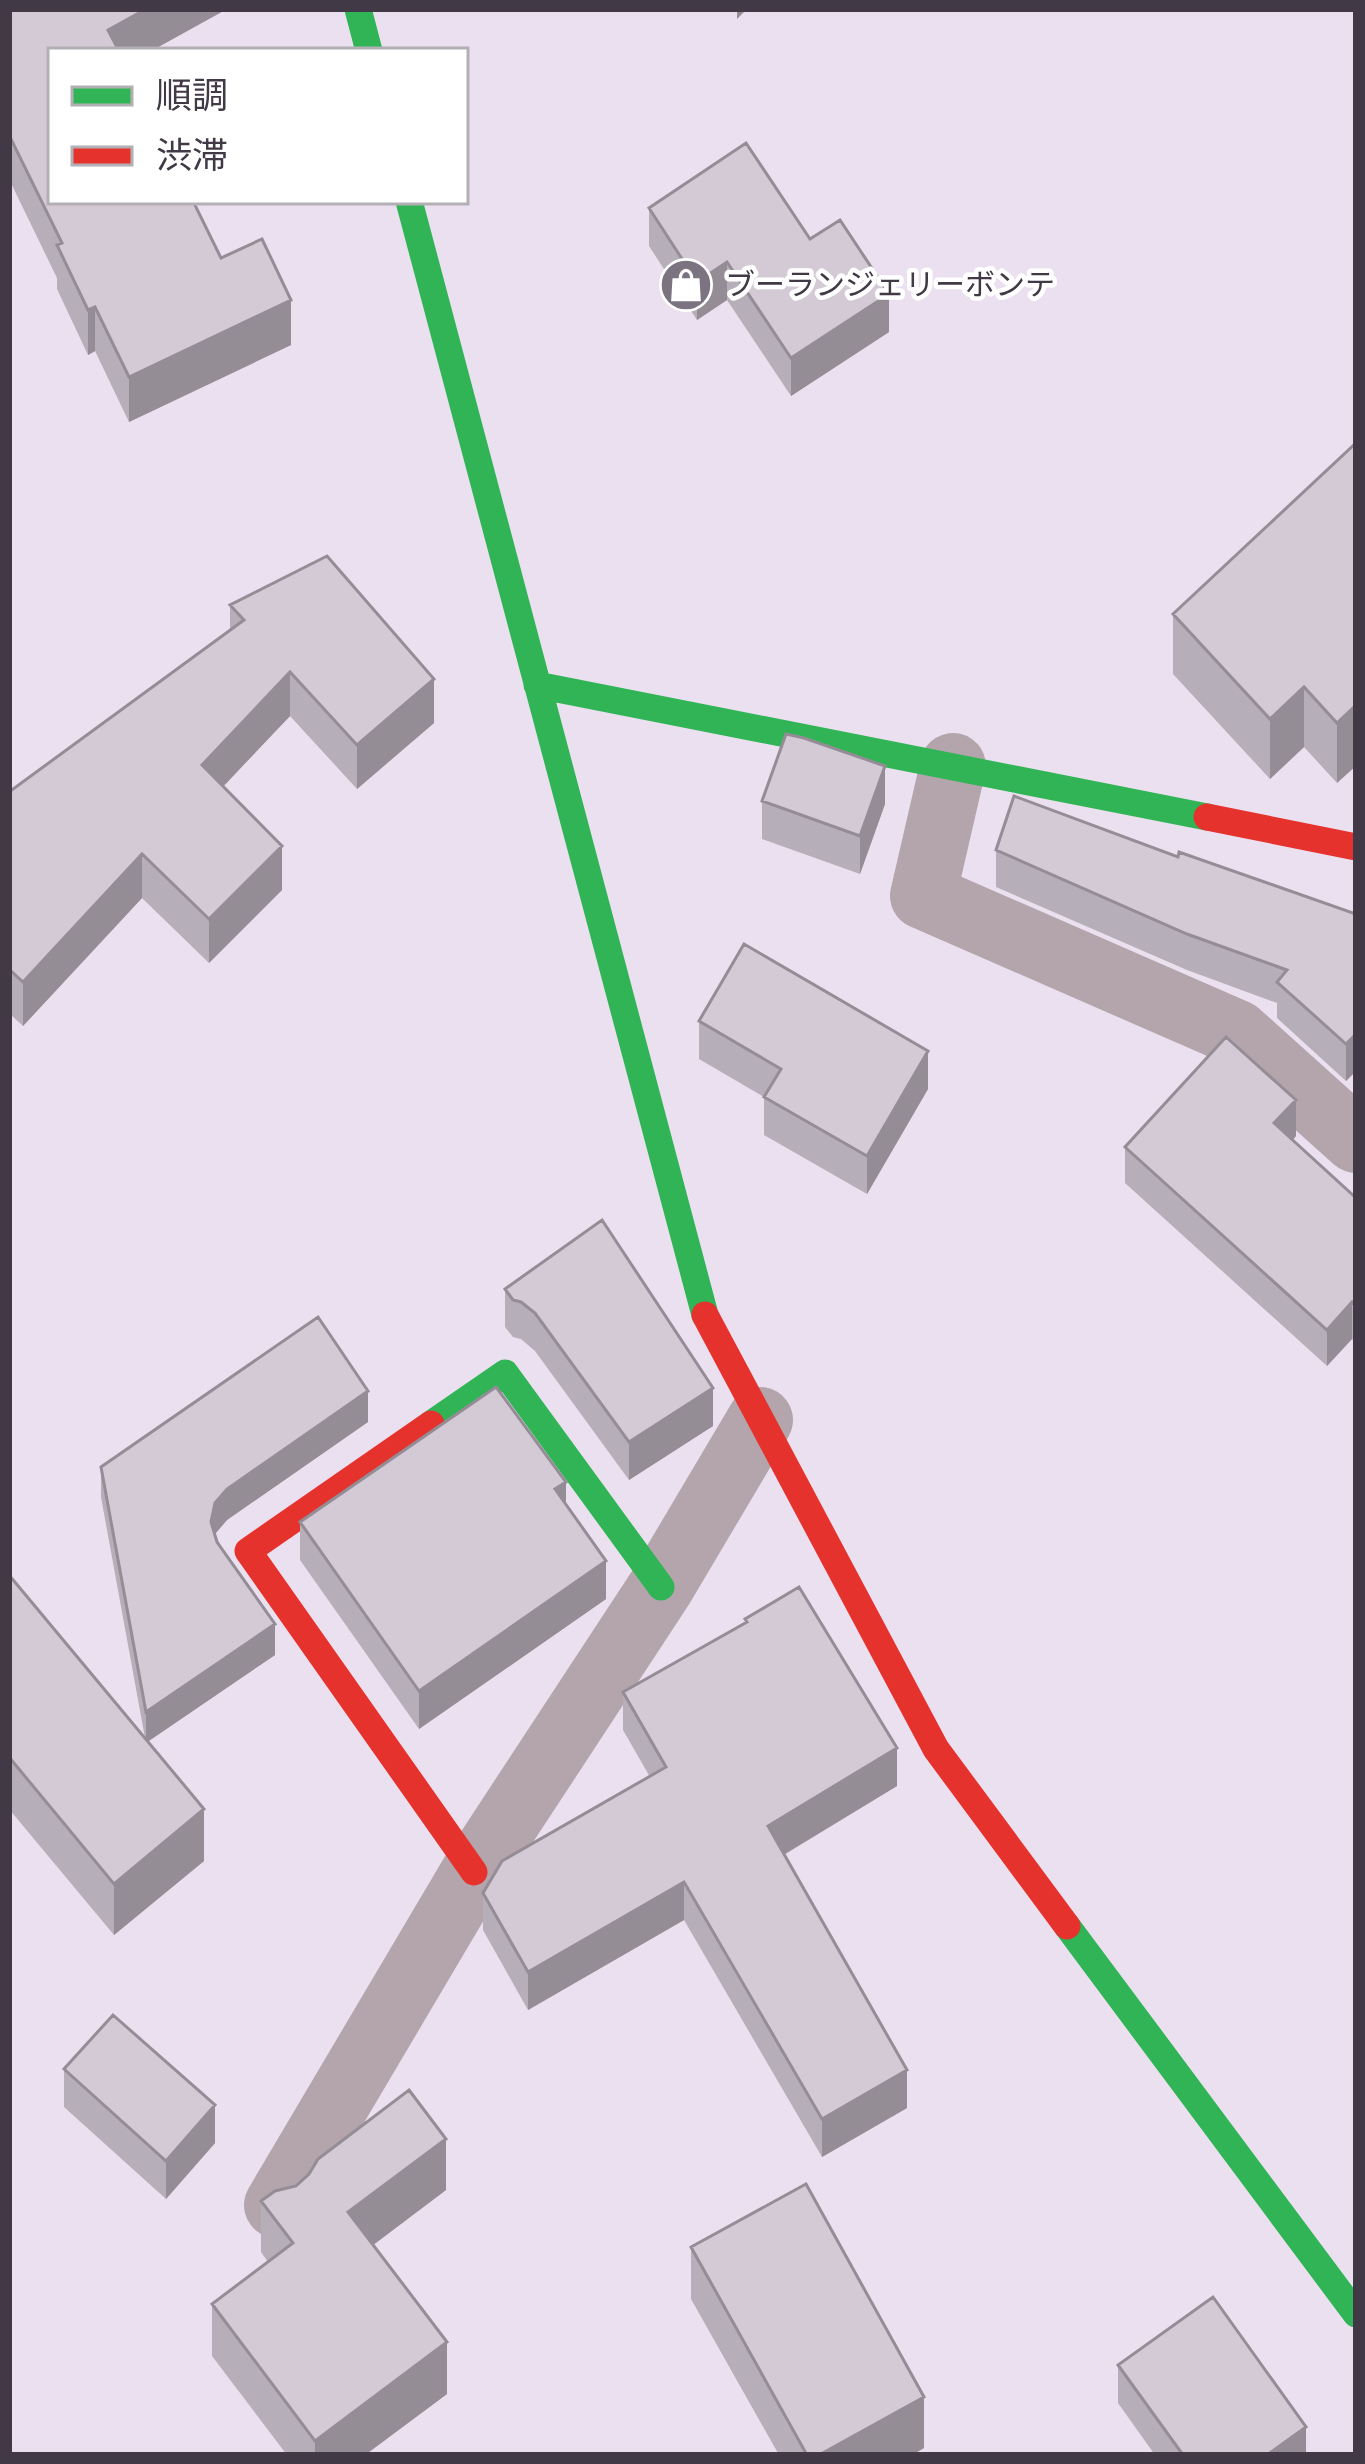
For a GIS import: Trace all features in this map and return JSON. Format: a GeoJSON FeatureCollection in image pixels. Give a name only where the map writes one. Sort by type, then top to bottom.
{"type":"FeatureCollection","features":[{"type":"Feature","properties":{"kind":"street"},"geometry":{"type":"LineString","coordinates":[[358,9],[368,48]]}},
{"type":"Feature","properties":{"kind":"street"},"geometry":{"type":"LineString","coordinates":[[410,204],[701,1308],[936,1749],[1356,2314]]}},
{"type":"Feature","properties":{"kind":"street"},"geometry":{"type":"LineString","coordinates":[[537,685],[1356,847]]}},
{"type":"Feature","properties":{"kind":"street"},"geometry":{"type":"LineString","coordinates":[[952,766],[923,896],[1237,1033],[1356,1140]]}},
{"type":"Feature","properties":{"kind":"street"},"geometry":{"type":"LineString","coordinates":[[474,1872],[248,1551],[505,1372],[661,1587]]}},
{"type":"Feature","properties":{"kind":"street"},"geometry":{"type":"LineString","coordinates":[[278,2205],[474,1872],[661,1587],[760,1420]]}},
{"type":"Feature","properties":{"kind":"building"},"geometry":{"type":"Polygon","coordinates":[[[9,9],[146,9],[108,30],[117,48],[48,48],[48,204],[194,204],[221,258],[262,239],[291,300],[129,377],[95,307],[88,310],[57,245],[62,243],[9,135],[9,9]]]}},
{"type":"Feature","properties":{"kind":"building"},"geometry":{"type":"Polygon","coordinates":[[[746,143],[810,239],[840,220],[889,294],[791,358],[727,262],[697,282],[649,208],[746,143]]]}},
{"type":"Feature","properties":{"kind":"building"},"geometry":{"type":"Polygon","coordinates":[[[1356,443],[1356,705],[1337,723],[1304,687],[1270,719],[1173,614],[1356,443]]]}},
{"type":"Feature","properties":{"kind":"building"},"geometry":{"type":"Polygon","coordinates":[[[327,556],[434,679],[357,745],[290,672],[202,765],[282,846],[209,919],[142,854],[23,982],[9,969],[9,792],[244,620],[230,605],[327,556]]]}},
{"type":"Feature","properties":{"kind":"building"},"geometry":{"type":"Polygon","coordinates":[[[786,734],[885,766],[860,836],[762,801],[786,734]]]}},
{"type":"Feature","properties":{"kind":"building"},"geometry":{"type":"Polygon","coordinates":[[[1014,796],[1178,857],[1179,852],[1356,914],[1356,1039],[1346,1044],[1277,982],[1287,970],[1187,934],[996,850],[1014,796]]]}},
{"type":"Feature","properties":{"kind":"building"},"geometry":{"type":"Polygon","coordinates":[[[744,944],[928,1051],[867,1156],[764,1097],[781,1069],[699,1021],[744,944]]]}},
{"type":"Feature","properties":{"kind":"building"},"geometry":{"type":"Polygon","coordinates":[[[1226,1037],[1296,1100],[1274,1123],[1356,1198],[1356,1306],[1352,1302],[1327,1330],[1125,1147],[1226,1037]]]}},
{"type":"Feature","properties":{"kind":"building"},"geometry":{"type":"Polygon","coordinates":[[[602,1220],[713,1388],[629,1442],[535,1313],[505,1289],[602,1220]]]}},
{"type":"Feature","properties":{"kind":"building"},"geometry":{"type":"Polygon","coordinates":[[[318,1317],[368,1391],[227,1489],[215,1503],[211,1522],[217,1542],[275,1624],[146,1712],[101,1467],[318,1317]]]}},
{"type":"Feature","properties":{"kind":"building"},"geometry":{"type":"Polygon","coordinates":[[[496,1387],[566,1482],[555,1489],[606,1561],[419,1691],[300,1522],[496,1387]]]}},
{"type":"Feature","properties":{"kind":"building"},"geometry":{"type":"Polygon","coordinates":[[[9,1575],[204,1809],[114,1884],[9,1757],[9,1575]]]}},
{"type":"Feature","properties":{"kind":"building"},"geometry":{"type":"Polygon","coordinates":[[[799,1587],[897,1748],[768,1826],[907,2070],[822,2119],[684,1882],[528,1972],[483,1893],[502,1861],[666,1767],[623,1692],[799,1587]]]}},
{"type":"Feature","properties":{"kind":"building"},"geometry":{"type":"Polygon","coordinates":[[[113,2015],[215,2105],[166,2161],[64,2069],[113,2015]]]}},
{"type":"Feature","properties":{"kind":"building"},"geometry":{"type":"Polygon","coordinates":[[[409,2090],[446,2139],[348,2212],[447,2342],[315,2441],[212,2304],[293,2243],[261,2201],[275,2191],[296,2186],[318,2159],[409,2090]]]}},
{"type":"Feature","properties":{"kind":"building"},"geometry":{"type":"Polygon","coordinates":[[[806,2184],[924,2397],[819,2455],[807,2455],[691,2247],[806,2184]]]}},
{"type":"Feature","properties":{"kind":"building"},"geometry":{"type":"Polygon","coordinates":[[[1213,2297],[1306,2427],[1267,2455],[1183,2455],[1118,2365],[1213,2297]]]}},
{"type":"Feature","properties":{"kind":"traffic: fast"},"geometry":{"type":"LineString","coordinates":[[358,9],[368,48]]}},
{"type":"Feature","properties":{"kind":"traffic: fast"},"geometry":{"type":"LineString","coordinates":[[410,204],[705,1315]]}},
{"type":"Feature","properties":{"kind":"traffic: fast"},"geometry":{"type":"LineString","coordinates":[[537,685],[1207,817]]}},
{"type":"Feature","properties":{"kind":"traffic: fast"},"geometry":{"type":"LineString","coordinates":[[431,1424],[505,1373],[661,1587]]}},
{"type":"Feature","properties":{"kind":"traffic: fast"},"geometry":{"type":"LineString","coordinates":[[1067,1926],[1356,2314]]}},
{"type":"Feature","properties":{"kind":"traffic: jam"},"geometry":{"type":"LineString","coordinates":[[1207,817],[1356,847]]}},
{"type":"Feature","properties":{"kind":"traffic: jam"},"geometry":{"type":"LineString","coordinates":[[705,1315],[936,1749],[1067,1926]]}},
{"type":"Feature","properties":{"kind":"traffic: jam"},"geometry":{"type":"LineString","coordinates":[[431,1424],[248,1551],[474,1872]]}},
{"type":"Feature","properties":{"kind":"place","name":"ブーランジェリーボンテ"},"geometry":{"type":"Point","coordinates":[686,285]}}]}
